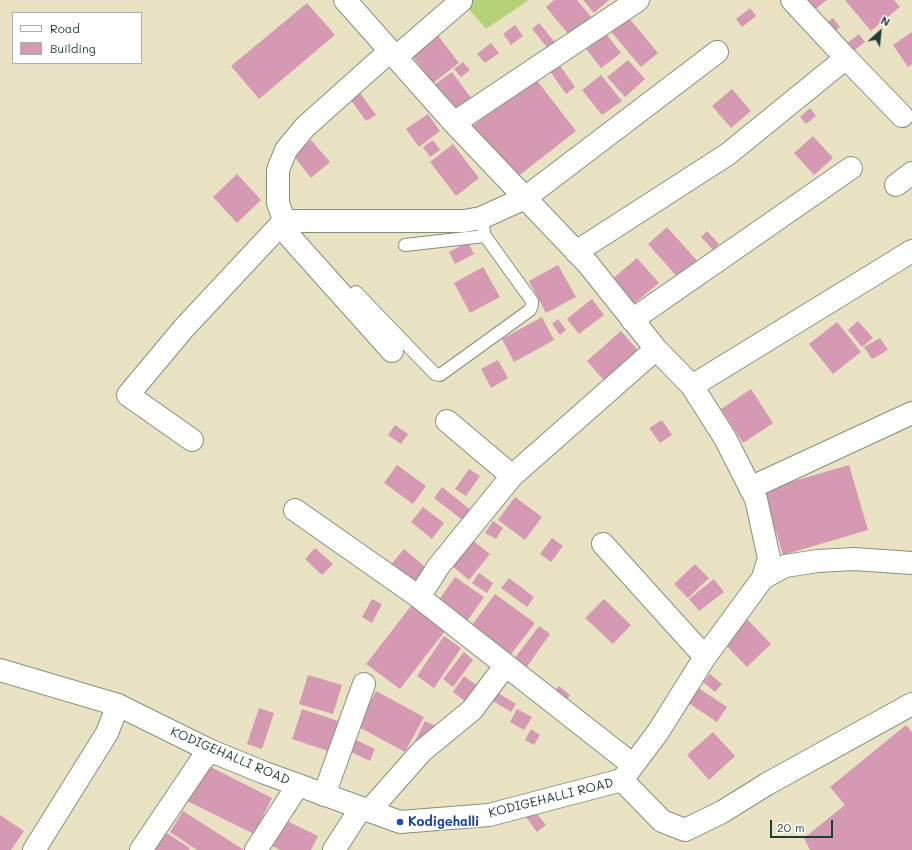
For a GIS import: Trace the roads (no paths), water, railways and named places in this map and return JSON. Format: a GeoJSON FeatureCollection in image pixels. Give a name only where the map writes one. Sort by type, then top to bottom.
{"type":"FeatureCollection","features":[{"type":"Feature","properties":{"kind":"street"},"geometry":{"type":"LineString","coordinates":[[295,510],[419,597],[505,666],[627,773],[658,732],[705,657],[763,578],[769,558],[756,499],[725,438],[692,386],[656,350],[588,264],[454,122],[345,0]]}},
{"type":"Feature","properties":{"kind":"street"},"geometry":{"type":"LineString","coordinates":[[454,122],[638,0]]}},
{"type":"Feature","properties":{"kind":"street"},"geometry":{"type":"LineString","coordinates":[[792,0],[902,116]]}},
{"type":"Feature","properties":{"kind":"street"},"geometry":{"type":"LineString","coordinates":[[392,351],[290,238],[278,203],[278,170],[286,150],[304,127],[393,54],[461,1]]}},
{"type":"Feature","properties":{"kind":"street"},"geometry":{"type":"LineString","coordinates":[[192,440],[128,395],[184,328],[284,221],[464,221],[483,227],[525,198],[717,52]]}},
{"type":"Feature","properties":{"kind":"street"},"geometry":{"type":"LineString","coordinates":[[576,252],[728,154],[846,58]]}},
{"type":"Feature","properties":{"kind":"street"},"geometry":{"type":"LineString","coordinates":[[632,320],[851,168]]}},
{"type":"Feature","properties":{"kind":"street"},"geometry":{"type":"LineString","coordinates":[[692,386],[912,251]]}},
{"type":"Feature","properties":{"kind":"street"},"geometry":{"type":"LineString","coordinates":[[419,597],[438,567],[512,476],[656,350]]}},
{"type":"Feature","properties":{"kind":"street"},"geometry":{"type":"LineString","coordinates":[[750,488],[912,413]]}},
{"type":"Feature","properties":{"kind":"street"},"geometry":{"type":"LineString","coordinates":[[447,421],[512,476]]}},
{"type":"Feature","properties":{"kind":"street"},"geometry":{"type":"LineString","coordinates":[[603,544],[705,657]]}},
{"type":"Feature","properties":{"kind":"street"},"geometry":{"type":"LineString","coordinates":[[763,578],[785,566],[818,561],[854,560],[912,563]]}},
{"type":"Feature","properties":{"kind":"street"},"geometry":{"type":"LineString","coordinates":[[334,850],[365,809],[422,751],[472,710],[505,666]]}},
{"type":"Feature","properties":{"kind":"street","name":"KODIGEHALLI ROAD"},"geometry":{"type":"LineString","coordinates":[[0,670],[118,705],[211,750],[324,795],[400,822],[489,815],[627,773],[662,821],[685,830],[722,812],[767,784],[912,704]]}},
{"type":"Feature","properties":{"kind":"street"},"geometry":{"type":"LineString","coordinates":[[324,795],[364,684]]}},
{"type":"Feature","properties":{"kind":"street"},"geometry":{"type":"LineString","coordinates":[[34,850],[107,732],[118,705]]}},
{"type":"Feature","properties":{"kind":"street"},"geometry":{"type":"LineString","coordinates":[[141,850],[201,761],[211,750]]}},
{"type":"Feature","properties":{"kind":"street"},"geometry":{"type":"LineString","coordinates":[[256,850],[298,785]]}},
{"type":"Feature","properties":{"kind":"lane"},"geometry":{"type":"LineString","coordinates":[[356,292],[435,374],[440,375],[530,310],[532,301],[483,227],[405,246]]}},
{"type":"Feature","properties":{"kind":"place","name":"Kodigehalli"},"geometry":{"type":"Point","coordinates":[400,822]}}]}
